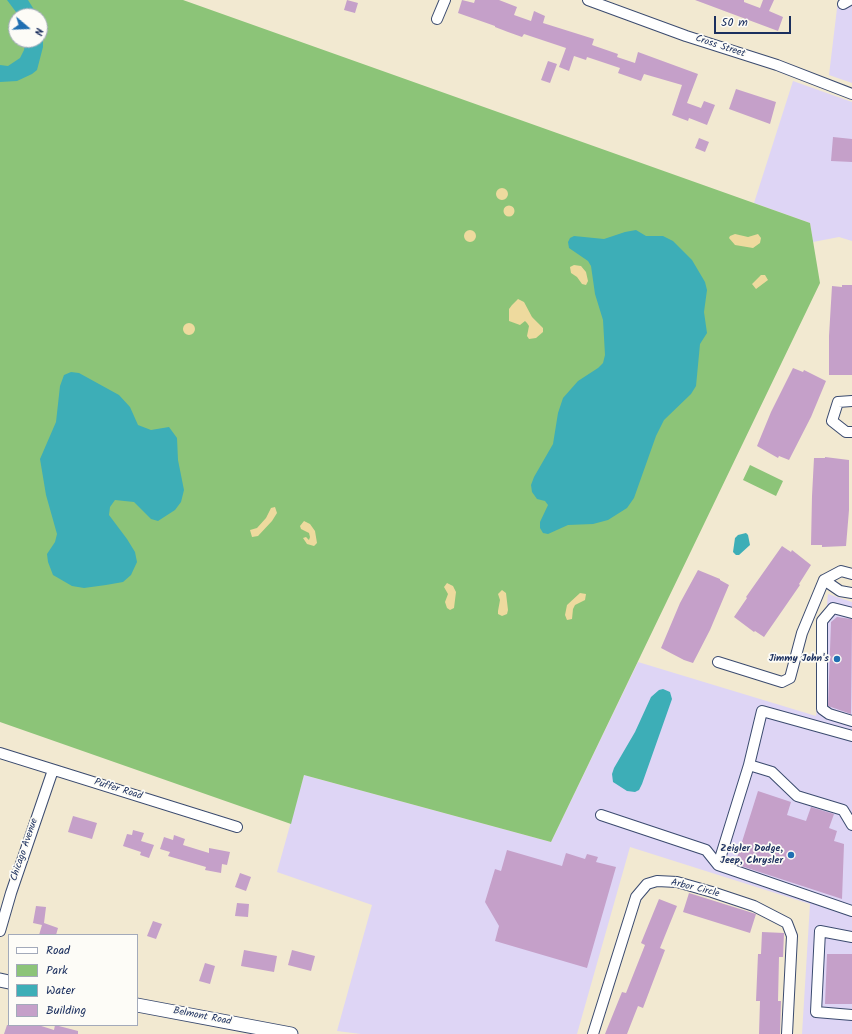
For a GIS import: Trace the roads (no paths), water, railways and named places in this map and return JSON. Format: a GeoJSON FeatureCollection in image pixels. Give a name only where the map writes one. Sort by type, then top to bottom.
{"type":"FeatureCollection","features":[{"type":"Feature","properties":{"kind":"main road","name":"Belmont Road"},"geometry":{"type":"LineString","coordinates":[[138,1005],[291,1034]]}},
{"type":"Feature","properties":{"kind":"street"},"geometry":{"type":"LineString","coordinates":[[437,19],[445,0]]}},
{"type":"Feature","properties":{"kind":"street","name":"Cross Street"},"geometry":{"type":"LineString","coordinates":[[588,0],[686,36],[777,65],[852,94]]}},
{"type":"Feature","properties":{"kind":"street"},"geometry":{"type":"LineString","coordinates":[[852,401],[838,402],[832,421],[846,432],[852,432]]}},
{"type":"Feature","properties":{"kind":"street"},"geometry":{"type":"LineString","coordinates":[[718,662],[782,682],[790,678],[802,633],[824,580],[841,571],[852,574]]}},
{"type":"Feature","properties":{"kind":"street"},"geometry":{"type":"LineString","coordinates":[[824,580],[840,591],[852,591]]}},
{"type":"Feature","properties":{"kind":"street"},"geometry":{"type":"LineString","coordinates":[[852,613],[833,608],[822,621],[822,709],[829,714],[852,721]]}},
{"type":"Feature","properties":{"kind":"street"},"geometry":{"type":"LineString","coordinates":[[718,865],[749,765],[762,711],[852,736]]}},
{"type":"Feature","properties":{"kind":"street","name":"Puffer Road"},"geometry":{"type":"LineString","coordinates":[[0,753],[237,826]]}},
{"type":"Feature","properties":{"kind":"street"},"geometry":{"type":"LineString","coordinates":[[749,765],[772,772],[797,796],[843,810],[852,825]]}},
{"type":"Feature","properties":{"kind":"street","name":"Chicago Avenue"},"geometry":{"type":"LineString","coordinates":[[0,931],[11,893],[53,770]]}},
{"type":"Feature","properties":{"kind":"street"},"geometry":{"type":"LineString","coordinates":[[601,815],[706,850],[718,865],[852,911]]}},
{"type":"Feature","properties":{"kind":"street","name":"Arbor Circle"},"geometry":{"type":"LineString","coordinates":[[593,1034],[636,897],[647,884],[657,881],[677,882],[726,896],[754,906],[786,923],[792,936],[787,1034]]}},
{"type":"Feature","properties":{"kind":"street"},"geometry":{"type":"LineString","coordinates":[[852,936],[820,931],[816,1012],[852,1015]]}},
{"type":"Feature","properties":{"kind":"water"},"geometry":{"type":"Polygon","coordinates":[[[7,0],[28,0],[33,8],[13,8],[7,0]]]}},
{"type":"Feature","properties":{"kind":"water"},"geometry":{"type":"Polygon","coordinates":[[[24,48],[43,48],[37,70],[17,81],[0,82],[0,65],[8,66],[20,58],[24,48]]]}},
{"type":"Feature","properties":{"kind":"water"},"geometry":{"type":"Polygon","coordinates":[[[636,230],[646,236],[663,236],[673,241],[692,260],[705,282],[707,290],[704,312],[707,333],[700,344],[696,386],[691,394],[664,420],[656,436],[634,498],[627,508],[608,520],[593,524],[568,525],[548,534],[543,533],[540,528],[540,522],[548,505],[545,501],[537,499],[532,492],[531,485],[553,444],[558,413],[563,398],[578,381],[603,363],[605,355],[603,320],[595,294],[591,266],[588,261],[569,248],[568,242],[570,238],[574,236],[604,239],[636,230]]]}},
{"type":"Feature","properties":{"kind":"water"},"geometry":{"type":"Polygon","coordinates":[[[71,372],[79,373],[119,395],[130,407],[138,425],[151,430],[169,427],[177,438],[178,460],[184,490],[181,502],[175,510],[158,521],[151,519],[134,502],[115,500],[110,507],[109,515],[135,552],[137,562],[131,575],[123,582],[84,588],[72,586],[53,575],[48,562],[47,554],[55,542],[57,534],[46,495],[40,459],[56,422],[60,386],[64,375],[71,372]]]}},
{"type":"Feature","properties":{"kind":"water"},"geometry":{"type":"Polygon","coordinates":[[[746,533],[748,535],[750,545],[739,555],[736,555],[733,552],[735,538],[738,535],[746,533]]]}},
{"type":"Feature","properties":{"kind":"water"},"geometry":{"type":"Polygon","coordinates":[[[663,689],[670,692],[672,699],[642,784],[639,790],[635,792],[627,791],[613,782],[612,774],[614,768],[635,732],[651,697],[659,690],[663,689]]]}},
{"type":"Feature","properties":{"kind":"place","name":"Jimmy John's"},"geometry":{"type":"Point","coordinates":[837,659]}},
{"type":"Feature","properties":{"kind":"place","name":"Zeigler Dodge, Jeep, Chrysler"},"geometry":{"type":"Point","coordinates":[791,855]}}]}
